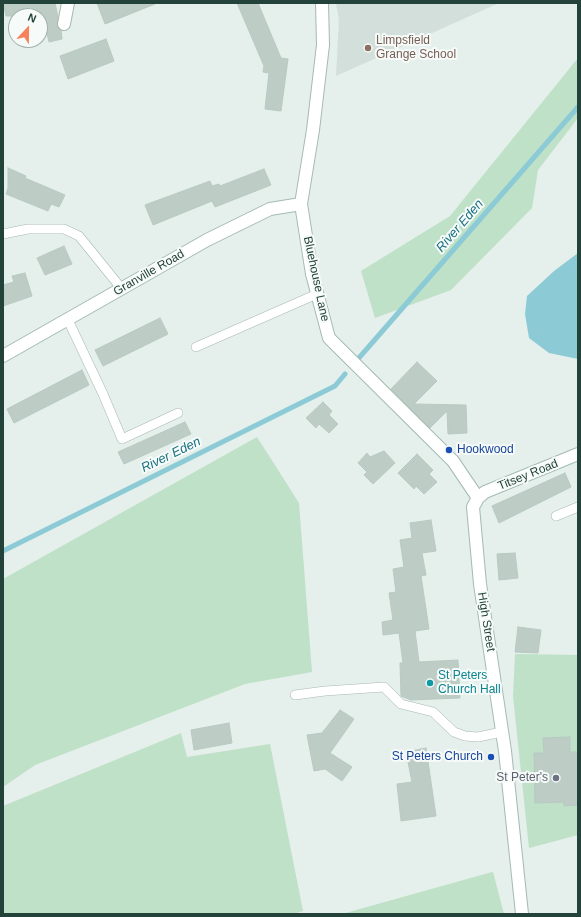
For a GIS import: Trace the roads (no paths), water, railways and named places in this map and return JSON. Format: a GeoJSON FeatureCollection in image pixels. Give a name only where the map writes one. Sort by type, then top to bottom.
{"type":"FeatureCollection","features":[{"type":"Feature","properties":{"kind":"street"},"geometry":{"type":"LineString","coordinates":[[64,24],[68,3]]}},
{"type":"Feature","properties":{"kind":"street","name":"Bluehouse Lane"},"geometry":{"type":"LineString","coordinates":[[322,3],[323,45],[313,130],[301,204],[312,274],[329,338],[453,461],[478,498]]}},
{"type":"Feature","properties":{"kind":"street","name":"Granville Road"},"geometry":{"type":"LineString","coordinates":[[3,356],[207,240],[270,209],[301,204]]}},
{"type":"Feature","properties":{"kind":"street","name":"Titsey Road"},"geometry":{"type":"LineString","coordinates":[[478,498],[485,492],[577,457]]}},
{"type":"Feature","properties":{"kind":"street","name":"High Street"},"geometry":{"type":"LineString","coordinates":[[478,498],[473,507],[480,584],[502,732],[522,914]]}},
{"type":"Feature","properties":{"kind":"lane"},"geometry":{"type":"LineString","coordinates":[[3,234],[28,229],[64,229],[79,236],[122,288]]}},
{"type":"Feature","properties":{"kind":"lane"},"geometry":{"type":"LineString","coordinates":[[196,346],[317,294]]}},
{"type":"Feature","properties":{"kind":"lane"},"geometry":{"type":"LineString","coordinates":[[68,320],[103,394],[122,439],[178,413]]}},
{"type":"Feature","properties":{"kind":"lane"},"geometry":{"type":"LineString","coordinates":[[556,516],[578,507]]}},
{"type":"Feature","properties":{"kind":"lane"},"geometry":{"type":"LineString","coordinates":[[294,695],[325,691],[384,687],[401,704],[433,712],[454,732],[465,736],[478,737],[502,732]]}},
{"type":"Feature","properties":{"kind":"water"},"geometry":{"type":"Polygon","coordinates":[[[578,253],[578,359],[549,353],[529,338],[525,314],[527,296],[554,271],[578,253]]]}},
{"type":"Feature","properties":{"kind":"waterway","name":"River Eden"},"geometry":{"type":"LineString","coordinates":[[358,359],[578,107]]}},
{"type":"Feature","properties":{"kind":"waterway","name":"River Eden"},"geometry":{"type":"LineString","coordinates":[[3,551],[335,386],[345,374]]}},
{"type":"Feature","properties":{"kind":"place","name":"Limpsfield Grange School"},"geometry":{"type":"Point","coordinates":[368,48]}},
{"type":"Feature","properties":{"kind":"place","name":"Hookwood"},"geometry":{"type":"Point","coordinates":[449,450]}},
{"type":"Feature","properties":{"kind":"place","name":"St Peters Church Hall"},"geometry":{"type":"Point","coordinates":[430,683]}},
{"type":"Feature","properties":{"kind":"place","name":"St Peters Church"},"geometry":{"type":"Point","coordinates":[491,757]}},
{"type":"Feature","properties":{"kind":"place","name":"St Peter's"},"geometry":{"type":"Point","coordinates":[556,778]}}]}
